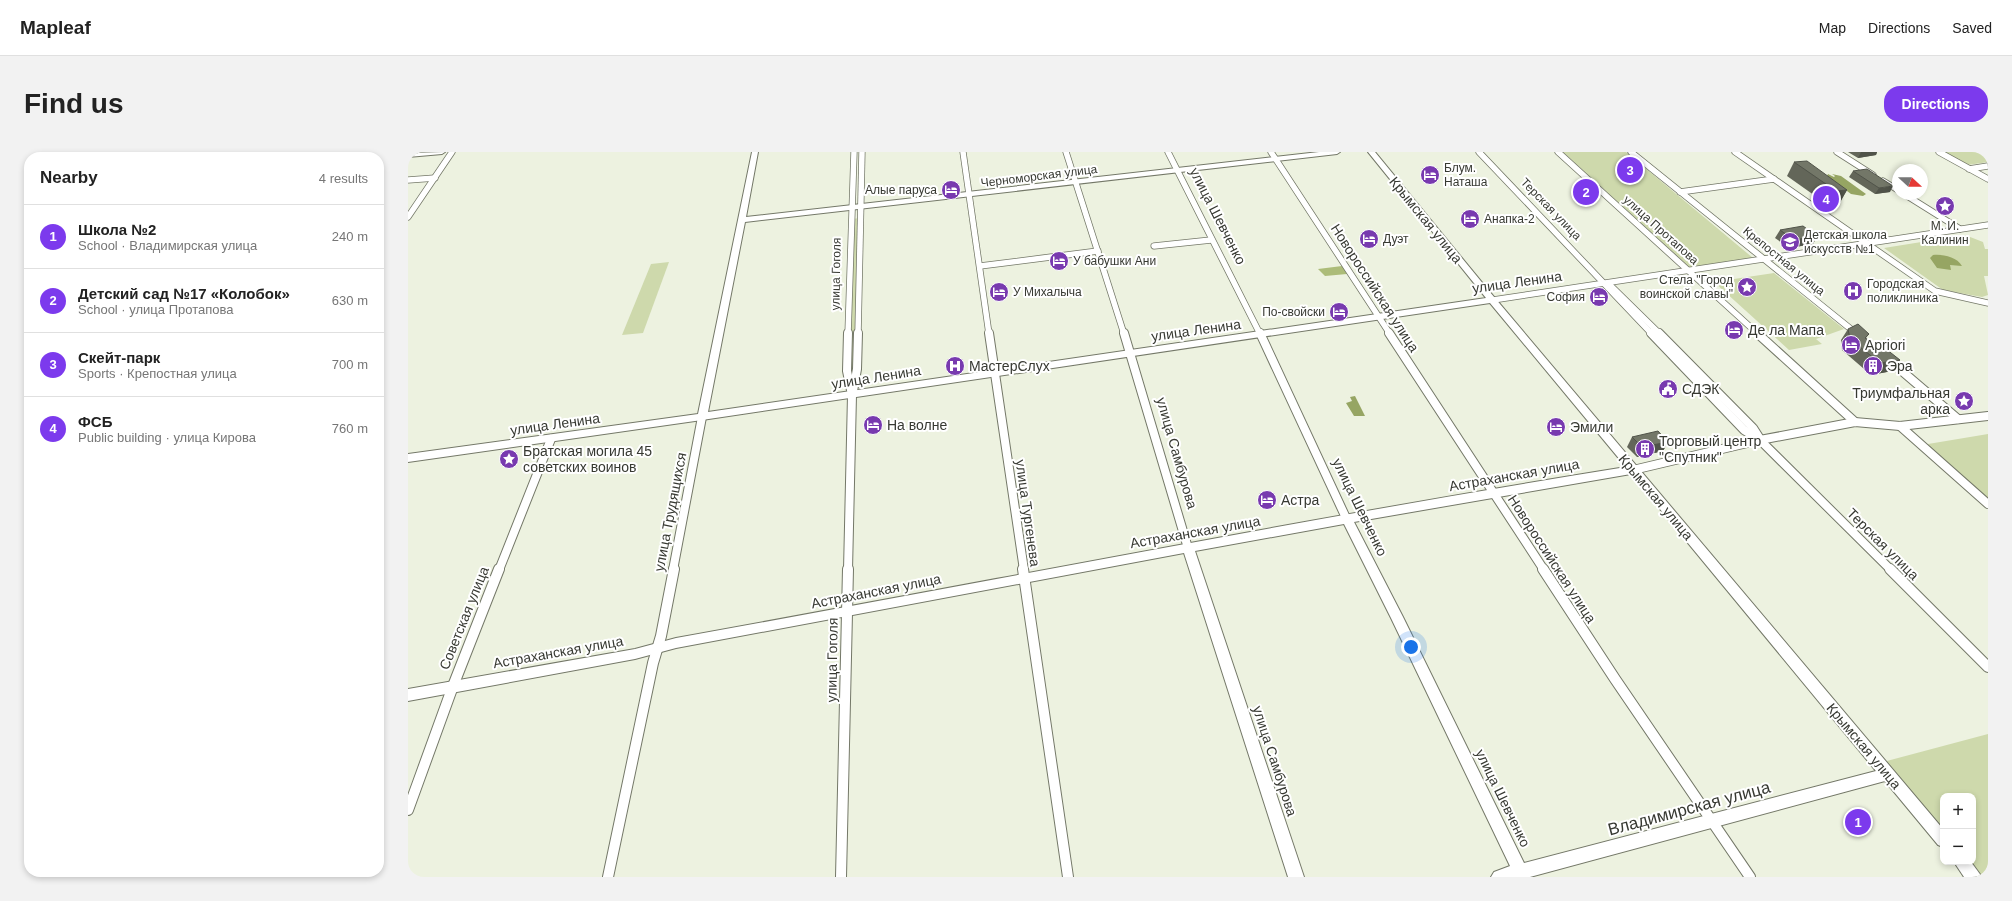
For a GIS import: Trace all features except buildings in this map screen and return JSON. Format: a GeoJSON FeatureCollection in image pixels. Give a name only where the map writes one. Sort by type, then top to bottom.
{"type":"FeatureCollection","features":[{"type":"Feature","properties":{"kind":"street"},"geometry":{"type":"LineString","coordinates":[[408,155],[442,152]]}},
{"type":"Feature","properties":{"kind":"street"},"geometry":{"type":"LineString","coordinates":[[408,217],[452,152]]}},
{"type":"Feature","properties":{"kind":"street","name":"улица Трудящихся"},"geometry":{"type":"LineString","coordinates":[[608,877],[658,648],[755,152]]}},
{"type":"Feature","properties":{"kind":"street","name":"улица Гоголя"},"geometry":{"type":"LineString","coordinates":[[852,395],[847,371],[851,208],[854,152]]}},
{"type":"Feature","properties":{"kind":"street","name":"улица Гоголя"},"geometry":{"type":"LineString","coordinates":[[841,877],[852,395],[857,370],[862,207],[862,152]]}},
{"type":"Feature","properties":{"kind":"street","name":"улица Тургенева"},"geometry":{"type":"LineString","coordinates":[[963,152],[1068,877]]}},
{"type":"Feature","properties":{"kind":"street","name":"улица Самбурова"},"geometry":{"type":"LineString","coordinates":[[1066,152],[1130,353],[1188,548],[1296,877]]}},
{"type":"Feature","properties":{"kind":"street","name":"улица Шевченко"},"geometry":{"type":"LineString","coordinates":[[1168,152],[1211,240],[1261,335],[1347,520],[1397,617],[1522,874]]}},
{"type":"Feature","properties":{"kind":"street","name":"Новороссийская улица"},"geometry":{"type":"LineString","coordinates":[[1271,152],[1615,679],[1750,877]]}},
{"type":"Feature","properties":{"kind":"street","name":"Черноморская улица"},"geometry":{"type":"LineString","coordinates":[[742,220],[1337,152]]}},
{"type":"Feature","properties":{"kind":"street","name":"Крымская улица"},"geometry":{"type":"LineString","coordinates":[[1371,152],[1633,470],[1940,836]]}},
{"type":"Feature","properties":{"kind":"street","name":"Терская улица"},"geometry":{"type":"LineString","coordinates":[[1479,152],[1744,430],[1760,440],[1988,666]]}},
{"type":"Feature","properties":{"kind":"street","name":"улица Протапова"},"geometry":{"type":"LineString","coordinates":[[1558,152],[1690,270],[1855,422]]}},
{"type":"Feature","properties":{"kind":"street","name":"Крепостная улица"},"geometry":{"type":"LineString","coordinates":[[1631,152],[1867,342]]}},
{"type":"Feature","properties":{"kind":"street"},"geometry":{"type":"LineString","coordinates":[[1735,152],[1935,291],[1988,303]]}},
{"type":"Feature","properties":{"kind":"street"},"geometry":{"type":"LineString","coordinates":[[1837,152],[1892,186]]}},
{"type":"Feature","properties":{"kind":"street"},"geometry":{"type":"LineString","coordinates":[[1939,152],[1988,179]]}},
{"type":"Feature","properties":{"kind":"street"},"geometry":{"type":"LineString","coordinates":[[1969,169],[1988,166]]}},
{"type":"Feature","properties":{"kind":"street"},"geometry":{"type":"LineString","coordinates":[[408,180],[435,178]]}},
{"type":"Feature","properties":{"kind":"street"},"geometry":{"type":"LineString","coordinates":[[1680,192],[1774,179]]}},
{"type":"Feature","properties":{"kind":"street"},"geometry":{"type":"LineString","coordinates":[[1914,200],[1960,229]]}},
{"type":"Feature","properties":{"kind":"street","name":"улица Ленина"},"geometry":{"type":"LineString","coordinates":[[408,458],[551,439],[1261,335],[1988,225]]}},
{"type":"Feature","properties":{"kind":"street"},"geometry":{"type":"LineString","coordinates":[[1154,246],[1211,240]]}},
{"type":"Feature","properties":{"kind":"street"},"geometry":{"type":"LineString","coordinates":[[980,266],[1098,251]]}},
{"type":"Feature","properties":{"kind":"street"},"geometry":{"type":"LineString","coordinates":[[1884,356],[1958,419]]}},
{"type":"Feature","properties":{"kind":"street","name":"Астраханская улица"},"geometry":{"type":"LineString","coordinates":[[408,695],[635,654],[676,643],[1024,578],[1493,493],[1633,470],[1760,440],[1855,422],[1900,426],[1988,416]]}},
{"type":"Feature","properties":{"kind":"street"},"geometry":{"type":"LineString","coordinates":[[1900,426],[1988,504]]}},
{"type":"Feature","properties":{"kind":"street","name":"Советская улица"},"geometry":{"type":"LineString","coordinates":[[408,810],[452,686],[551,439]]}},
{"type":"Feature","properties":{"kind":"street","name":"Владимирская улица"},"geometry":{"type":"LineString","coordinates":[[1499,877],[1522,874],[1888,774]]}},
{"type":"Feature","properties":{"kind":"street"},"geometry":{"type":"LineString","coordinates":[[1964,865],[1974,877]]}},
{"type":"Feature","properties":{"kind":"shaded area"},"geometry":{"type":"Polygon","coordinates":[[[1563,152],[1626,152],[1753,258],[1690,268],[1563,152]]]}},
{"type":"Feature","properties":{"kind":"shaded area"},"geometry":{"type":"Polygon","coordinates":[[[1945,152],[1988,152],[1988,162],[1967,165],[1945,152]]]}},
{"type":"Feature","properties":{"kind":"shaded area"},"geometry":{"type":"Polygon","coordinates":[[[1828,174],[1834,177],[1835,176],[1832,174],[1841,176],[1866,194],[1863,196],[1851,194],[1827,176],[1828,174]]]}},
{"type":"Feature","properties":{"kind":"shaded area"},"geometry":{"type":"Polygon","coordinates":[[[859,218],[855,370],[849,372],[853,219],[859,218]]]}},
{"type":"Feature","properties":{"kind":"shaded area"},"geometry":{"type":"Polygon","coordinates":[[[1965,235],[1983,242],[1985,249],[1988,249],[1988,276],[1984,276],[1988,295],[1982,297],[1943,290],[1884,248],[1965,235]]]}},
{"type":"Feature","properties":{"kind":"shaded area"},"geometry":{"type":"Polygon","coordinates":[[[1933,255],[1953,258],[1962,266],[1950,265],[1951,270],[1937,268],[1930,258],[1933,255]]]}},
{"type":"Feature","properties":{"kind":"shaded area"},"geometry":{"type":"Polygon","coordinates":[[[669,262],[643,333],[622,335],[651,264],[669,262]]]}},
{"type":"Feature","properties":{"kind":"shaded area"},"geometry":{"type":"Polygon","coordinates":[[[1342,266],[1347,274],[1325,276],[1318,269],[1342,266]]]}},
{"type":"Feature","properties":{"kind":"shaded area"},"geometry":{"type":"Polygon","coordinates":[[[1774,273],[1844,329],[1816,339],[1822,344],[1789,350],[1714,282],[1774,273]]]}},
{"type":"Feature","properties":{"kind":"shaded area"},"geometry":{"type":"Polygon","coordinates":[[[1355,396],[1365,416],[1354,416],[1346,403],[1352,401],[1350,397],[1355,396]]]}},
{"type":"Feature","properties":{"kind":"shaded area"},"geometry":{"type":"Polygon","coordinates":[[[1988,434],[1988,504],[1922,445],[1988,434]]]}},
{"type":"Feature","properties":{"kind":"shaded area"},"geometry":{"type":"Polygon","coordinates":[[[1988,734],[1988,877],[1979,877],[1969,865],[1976,865],[1976,793],[1940,793],[1940,830],[1883,762],[1988,734]]]}},
{"type":"Feature","properties":{"kind":"place","name":"Скейт-парк"},"geometry":{"type":"Point","coordinates":[1630,170]}},
{"type":"Feature","properties":{"kind":"place","name":"Блум. Наташа"},"geometry":{"type":"Point","coordinates":[1430,175]}},
{"type":"Feature","properties":{"kind":"place","name":"Алые паруса"},"geometry":{"type":"Point","coordinates":[951,190]}},
{"type":"Feature","properties":{"kind":"place","name":"Детский сад №17 «Колобок»"},"geometry":{"type":"Point","coordinates":[1586,192]}},
{"type":"Feature","properties":{"kind":"place","name":"ФСБ"},"geometry":{"type":"Point","coordinates":[1826,199]}},
{"type":"Feature","properties":{"kind":"place","name":"М. И. Калинин"},"geometry":{"type":"Point","coordinates":[1945,206]}},
{"type":"Feature","properties":{"kind":"place","name":"Анапка-2"},"geometry":{"type":"Point","coordinates":[1470,219]}},
{"type":"Feature","properties":{"kind":"place","name":"Дуэт"},"geometry":{"type":"Point","coordinates":[1369,239]}},
{"type":"Feature","properties":{"kind":"place","name":"Детская школа искусcтв №1"},"geometry":{"type":"Point","coordinates":[1790,242]}},
{"type":"Feature","properties":{"kind":"place","name":"У бабушки Ани"},"geometry":{"type":"Point","coordinates":[1059,261]}},
{"type":"Feature","properties":{"kind":"place","name":"Стела \"Город воинской славы\""},"geometry":{"type":"Point","coordinates":[1747,287]}},
{"type":"Feature","properties":{"kind":"place","name":"Городская поликлиника"},"geometry":{"type":"Point","coordinates":[1853,291]}},
{"type":"Feature","properties":{"kind":"place","name":"У Михалыча"},"geometry":{"type":"Point","coordinates":[999,292]}},
{"type":"Feature","properties":{"kind":"place","name":"София"},"geometry":{"type":"Point","coordinates":[1599,297]}},
{"type":"Feature","properties":{"kind":"place","name":"По-свойски"},"geometry":{"type":"Point","coordinates":[1339,312]}},
{"type":"Feature","properties":{"kind":"place","name":"Де ла Мапа"},"geometry":{"type":"Point","coordinates":[1734,330]}},
{"type":"Feature","properties":{"kind":"place","name":"Apriori"},"geometry":{"type":"Point","coordinates":[1851,345]}},
{"type":"Feature","properties":{"kind":"place","name":"МастерСлух"},"geometry":{"type":"Point","coordinates":[955,366]}},
{"type":"Feature","properties":{"kind":"place","name":"Эра"},"geometry":{"type":"Point","coordinates":[1873,366]}},
{"type":"Feature","properties":{"kind":"place","name":"СДЭК"},"geometry":{"type":"Point","coordinates":[1668,389]}},
{"type":"Feature","properties":{"kind":"place","name":"Триумфальная арка"},"geometry":{"type":"Point","coordinates":[1964,401]}},
{"type":"Feature","properties":{"kind":"place","name":"На волне"},"geometry":{"type":"Point","coordinates":[873,425]}},
{"type":"Feature","properties":{"kind":"place","name":"Эмили"},"geometry":{"type":"Point","coordinates":[1556,427]}},
{"type":"Feature","properties":{"kind":"place","name":"Торговый центр \"Спутник\""},"geometry":{"type":"Point","coordinates":[1645,449]}},
{"type":"Feature","properties":{"kind":"place","name":"Братская могила 45 советских воинов"},"geometry":{"type":"Point","coordinates":[509,459]}},
{"type":"Feature","properties":{"kind":"place","name":"Астра"},"geometry":{"type":"Point","coordinates":[1267,500]}},
{"type":"Feature","properties":{"kind":"place","name":"Школа №2"},"geometry":{"type":"Point","coordinates":[1858,822]}}]}
